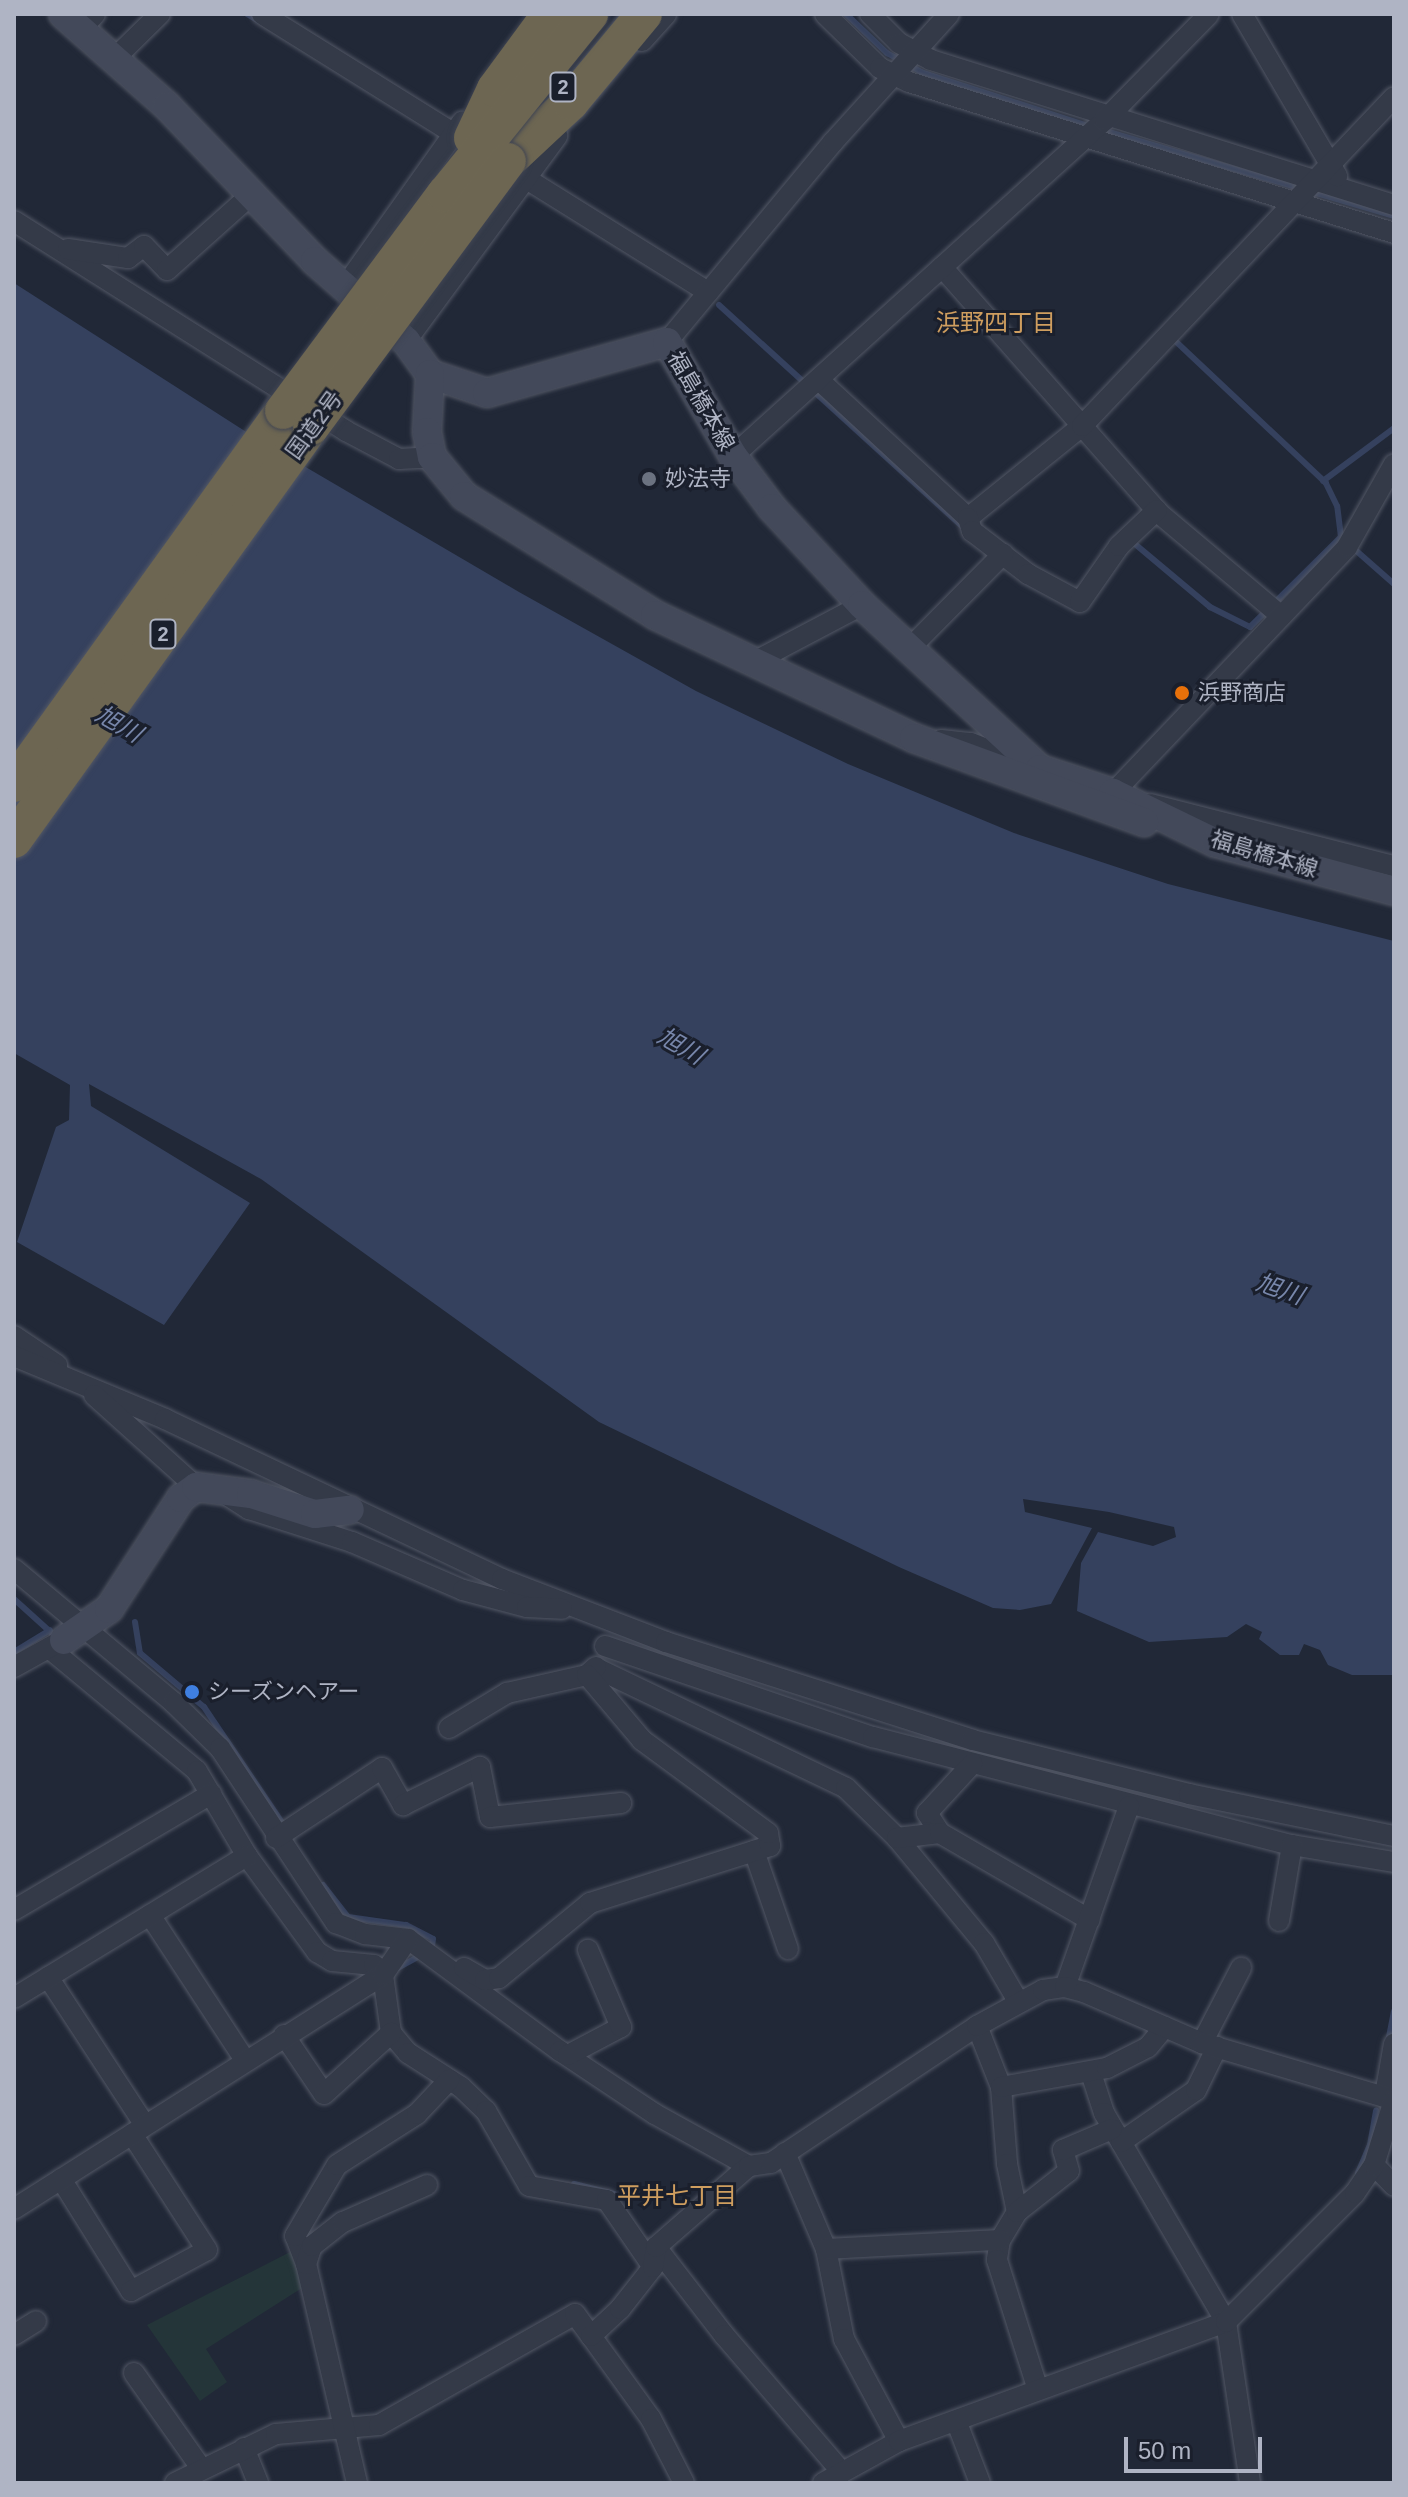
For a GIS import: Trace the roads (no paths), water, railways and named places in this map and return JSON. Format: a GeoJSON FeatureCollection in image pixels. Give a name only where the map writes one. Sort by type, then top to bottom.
{"type":"FeatureCollection","features":[{"type":"Feature","properties":{"kind":"highway"},"geometry":{"type":"LineString","coordinates":[[445,194],[495,89],[550,14]]}},
{"type":"Feature","properties":{"kind":"highway","name":"国道2号"},"geometry":{"type":"LineString","coordinates":[[14,784],[445,194],[590,14]]}},
{"type":"Feature","properties":{"kind":"highway","name":"国道2号"},"geometry":{"type":"LineString","coordinates":[[14,840],[515,169],[620,14]]}},
{"type":"Feature","properties":{"kind":"highway"},"geometry":{"type":"LineString","coordinates":[[515,169],[644,14]]}},
{"type":"Feature","properties":{"kind":"main road"},"geometry":{"type":"LineString","coordinates":[[80,19],[344,288],[406,341],[430,374],[427,432],[432,457],[449,483],[477,504],[655,615],[914,738],[1099,810],[1216,843]]}},
{"type":"Feature","properties":{"kind":"main road","name":"福島橋本線"},"geometry":{"type":"LineString","coordinates":[[430,374],[487,393],[667,342],[733,456],[772,508],[862,605],[1040,769],[1124,798],[1216,843],[1394,891]]}},
{"type":"Feature","properties":{"kind":"main road"},"geometry":{"type":"LineString","coordinates":[[62,1641],[116,1600],[181,1498],[206,1488],[315,1514],[350,1510]]}},
{"type":"Feature","properties":{"kind":"street"},"geometry":{"type":"LineString","coordinates":[[115,58],[160,14]]}},
{"type":"Feature","properties":{"kind":"street"},"geometry":{"type":"LineString","coordinates":[[262,14],[708,292]]}},
{"type":"Feature","properties":{"kind":"street"},"geometry":{"type":"LineString","coordinates":[[344,288],[455,132],[531,14]]}},
{"type":"Feature","properties":{"kind":"street"},"geometry":{"type":"LineString","coordinates":[[406,341],[515,169],[666,14]]}},
{"type":"Feature","properties":{"kind":"street"},"geometry":{"type":"LineString","coordinates":[[825,14],[902,63],[1098,127],[1394,205]]}},
{"type":"Feature","properties":{"kind":"street"},"geometry":{"type":"LineString","coordinates":[[870,14],[902,63],[1098,127],[1311,185],[1394,233]]}},
{"type":"Feature","properties":{"kind":"street"},"geometry":{"type":"LineString","coordinates":[[667,342],[902,63],[949,14]]}},
{"type":"Feature","properties":{"kind":"street"},"geometry":{"type":"LineString","coordinates":[[733,456],[1098,127],[1209,14]]}},
{"type":"Feature","properties":{"kind":"street"},"geometry":{"type":"LineString","coordinates":[[1242,14],[1311,185]]}},
{"type":"Feature","properties":{"kind":"street"},"geometry":{"type":"LineString","coordinates":[[968,518],[1082,426],[1394,97]]}},
{"type":"Feature","properties":{"kind":"street"},"geometry":{"type":"LineString","coordinates":[[64,249],[128,258],[144,246],[167,270],[252,194]]}},
{"type":"Feature","properties":{"kind":"street"},"geometry":{"type":"LineString","coordinates":[[14,221],[64,249],[346,431],[399,459],[432,457]]}},
{"type":"Feature","properties":{"kind":"street"},"geometry":{"type":"LineString","coordinates":[[942,267],[1157,510],[1275,611]]}},
{"type":"Feature","properties":{"kind":"street"},"geometry":{"type":"LineString","coordinates":[[813,385],[968,518],[972,531],[1000,557],[1080,602],[1126,539],[1157,510]]}},
{"type":"Feature","properties":{"kind":"street"},"geometry":{"type":"LineString","coordinates":[[1394,464],[1349,545],[1275,611],[1124,798],[1177,808],[1394,866]]}},
{"type":"Feature","properties":{"kind":"street"},"geometry":{"type":"LineString","coordinates":[[909,649],[1000,557]]}},
{"type":"Feature","properties":{"kind":"street"},"geometry":{"type":"LineString","coordinates":[[754,662],[862,605]]}},
{"type":"Feature","properties":{"kind":"street"},"geometry":{"type":"LineString","coordinates":[[914,738],[971,743],[1040,769]]}},
{"type":"Feature","properties":{"kind":"street"},"geometry":{"type":"LineString","coordinates":[[14,1336],[77,1380],[206,1488],[249,1509],[352,1542],[463,1590],[527,1607],[582,1610]]}},
{"type":"Feature","properties":{"kind":"street"},"geometry":{"type":"LineString","coordinates":[[14,1356],[77,1380],[350,1510],[582,1610],[666,1642],[973,1740],[1189,1794],[1394,1836]]}},
{"type":"Feature","properties":{"kind":"street"},"geometry":{"type":"LineString","coordinates":[[14,1569],[62,1641],[183,1755],[211,1794],[247,1856],[317,1952],[332,1961],[374,1965],[383,1975],[391,2033],[408,2053],[449,2080],[486,2111],[529,2186],[607,2200],[724,2335],[829,2480],[899,2441],[957,2423],[1037,2387],[1226,2322],[1300,2252],[1374,2165],[1391,2098],[1394,2044]]}},
{"type":"Feature","properties":{"kind":"street"},"geometry":{"type":"LineString","coordinates":[[14,1667],[62,1641]]}},
{"type":"Feature","properties":{"kind":"street"},"geometry":{"type":"LineString","coordinates":[[62,1641],[174,1703],[220,1748],[276,1838],[336,1923],[365,1934],[408,1939],[655,2114],[749,2166]]}},
{"type":"Feature","properties":{"kind":"street"},"geometry":{"type":"LineString","coordinates":[[605,1646],[666,1642]]}},
{"type":"Feature","properties":{"kind":"street"},"geometry":{"type":"LineString","coordinates":[[591,1672],[605,1646]]}},
{"type":"Feature","properties":{"kind":"street"},"geometry":{"type":"LineString","coordinates":[[605,1646],[873,1737],[1133,1807],[1292,1845],[1394,1862]]}},
{"type":"Feature","properties":{"kind":"street"},"geometry":{"type":"LineString","coordinates":[[440,1963],[447,1961],[485,1980],[499,1978],[590,1903],[770,1846],[768,1833],[642,1740],[591,1672]]}},
{"type":"Feature","properties":{"kind":"street"},"geometry":{"type":"LineString","coordinates":[[449,1728],[507,1693],[591,1672],[846,1788],[897,1838],[984,1943],[1019,2003]]}},
{"type":"Feature","properties":{"kind":"street"},"geometry":{"type":"LineString","coordinates":[[972,1764],[927,1813],[940,1833],[1090,1920]]}},
{"type":"Feature","properties":{"kind":"street"},"geometry":{"type":"LineString","coordinates":[[276,1838],[382,1768],[403,1805],[480,1767],[490,1817],[621,1803]]}},
{"type":"Feature","properties":{"kind":"street"},"geometry":{"type":"LineString","coordinates":[[14,1910],[211,1794]]}},
{"type":"Feature","properties":{"kind":"street"},"geometry":{"type":"LineString","coordinates":[[1133,1807],[1186,1802],[1189,1794]]}},
{"type":"Feature","properties":{"kind":"street"},"geometry":{"type":"LineString","coordinates":[[1065,1987],[1133,1807]]}},
{"type":"Feature","properties":{"kind":"street"},"geometry":{"type":"LineString","coordinates":[[897,1838],[940,1833]]}},
{"type":"Feature","properties":{"kind":"street"},"geometry":{"type":"LineString","coordinates":[[1279,1921],[1292,1845]]}},
{"type":"Feature","properties":{"kind":"street"},"geometry":{"type":"LineString","coordinates":[[754,1851],[788,1949]]}},
{"type":"Feature","properties":{"kind":"street"},"geometry":{"type":"LineString","coordinates":[[14,1998],[247,1856]]}},
{"type":"Feature","properties":{"kind":"street"},"geometry":{"type":"LineString","coordinates":[[150,1915],[245,2060]]}},
{"type":"Feature","properties":{"kind":"street"},"geometry":{"type":"LineString","coordinates":[[14,2209],[383,1975],[408,1939]]}},
{"type":"Feature","properties":{"kind":"street"},"geometry":{"type":"LineString","coordinates":[[568,2055],[621,2027],[588,1950]]}},
{"type":"Feature","properties":{"kind":"street"},"geometry":{"type":"LineString","coordinates":[[1037,2387],[997,2260],[1000,2240],[1017,2212],[1069,2171],[1063,2150],[1117,2136],[1196,2090],[1209,2045],[1241,1968]]}},
{"type":"Feature","properties":{"kind":"street"},"geometry":{"type":"LineString","coordinates":[[48,1977],[207,2250],[131,2291],[61,2179]]}},
{"type":"Feature","properties":{"kind":"street"},"geometry":{"type":"LineString","coordinates":[[591,2336],[620,2309],[654,2257],[749,2166],[771,2163],[977,2026],[1043,1990],[1065,1987],[1209,2045],[1391,2098]]}},
{"type":"Feature","properties":{"kind":"street"},"geometry":{"type":"LineString","coordinates":[[977,2026],[1001,2087],[1007,2164],[1017,2212]]}},
{"type":"Feature","properties":{"kind":"street"},"geometry":{"type":"LineString","coordinates":[[1001,2087],[1091,2073],[1131,2059],[1165,2027]]}},
{"type":"Feature","properties":{"kind":"street"},"geometry":{"type":"LineString","coordinates":[[284,2035],[324,2094],[391,2033]]}},
{"type":"Feature","properties":{"kind":"street"},"geometry":{"type":"LineString","coordinates":[[1091,2073],[1117,2136],[1226,2322],[1250,2483]]}},
{"type":"Feature","properties":{"kind":"street"},"geometry":{"type":"LineString","coordinates":[[357,2483],[341,2427],[339,2397],[306,2264],[295,2236],[337,2165],[417,2114],[449,2080]]}},
{"type":"Feature","properties":{"kind":"street"},"geometry":{"type":"LineString","coordinates":[[785,2153],[826,2249],[844,2339],[899,2441]]}},
{"type":"Feature","properties":{"kind":"street"},"geometry":{"type":"LineString","coordinates":[[1374,2165],[1394,2186]]}},
{"type":"Feature","properties":{"kind":"street"},"geometry":{"type":"LineString","coordinates":[[306,2264],[312,2246],[343,2222],[427,2185]]}},
{"type":"Feature","properties":{"kind":"street"},"geometry":{"type":"LineString","coordinates":[[826,2249],[1000,2240]]}},
{"type":"Feature","properties":{"kind":"street"},"geometry":{"type":"LineString","coordinates":[[175,2483],[276,2434],[379,2425],[575,2314],[651,2419],[684,2483]]}},
{"type":"Feature","properties":{"kind":"street"},"geometry":{"type":"LineString","coordinates":[[14,2335],[36,2321]]}},
{"type":"Feature","properties":{"kind":"street"},"geometry":{"type":"LineString","coordinates":[[134,2373],[201,2468]]}},
{"type":"Feature","properties":{"kind":"street"},"geometry":{"type":"LineString","coordinates":[[957,2423],[980,2483]]}},
{"type":"Feature","properties":{"kind":"street"},"geometry":{"type":"LineString","coordinates":[[244,2448],[258,2483]]}},
{"type":"Feature","properties":{"kind":"water","name":"旭川"},"geometry":{"type":"Polygon","coordinates":[[[14,283],[251,435],[519,592],[696,691],[848,764],[1014,833],[1168,884],[1394,941],[1394,1675],[1352,1675],[1328,1665],[1320,1650],[1304,1644],[1299,1655],[1280,1655],[1259,1639],[1262,1632],[1246,1624],[1227,1637],[1149,1642],[1077,1611],[1081,1563],[1098,1532],[1153,1546],[1176,1537],[1174,1527],[1109,1512],[1023,1499],[1025,1512],[1092,1528],[1051,1604],[1020,1610],[993,1608],[899,1567],[599,1422],[261,1179],[89,1084],[91,1106],[250,1203],[164,1325],[17,1242],[56,1127],[69,1120],[70,1085],[14,1053],[14,283]]]}},
{"type":"Feature","properties":{"kind":"waterway"},"geometry":{"type":"LineString","coordinates":[[247,14],[259,21]]}},
{"type":"Feature","properties":{"kind":"waterway"},"geometry":{"type":"LineString","coordinates":[[846,14],[887,53],[921,72],[1091,127]]}},
{"type":"Feature","properties":{"kind":"waterway"},"geometry":{"type":"LineString","coordinates":[[1102,130],[1394,216]]}},
{"type":"Feature","properties":{"kind":"waterway"},"geometry":{"type":"LineString","coordinates":[[719,305],[964,528]]}},
{"type":"Feature","properties":{"kind":"waterway"},"geometry":{"type":"LineString","coordinates":[[1129,539],[1210,607],[1250,627],[1341,537],[1337,506],[1326,483],[1174,340]]}},
{"type":"Feature","properties":{"kind":"waterway"},"geometry":{"type":"LineString","coordinates":[[1323,481],[1394,428]]}},
{"type":"Feature","properties":{"kind":"waterway"},"geometry":{"type":"LineString","coordinates":[[1352,547],[1394,584]]}},
{"type":"Feature","properties":{"kind":"waterway"},"geometry":{"type":"LineString","coordinates":[[14,1599],[56,1637]]}},
{"type":"Feature","properties":{"kind":"waterway"},"geometry":{"type":"LineString","coordinates":[[135,1622],[140,1653],[204,1707],[283,1824]]}},
{"type":"Feature","properties":{"kind":"waterway"},"geometry":{"type":"LineString","coordinates":[[14,1652],[50,1630]]}},
{"type":"Feature","properties":{"kind":"waterway"},"geometry":{"type":"LineString","coordinates":[[323,1885],[348,1917],[406,1925],[433,1939],[432,1946]]}},
{"type":"Feature","properties":{"kind":"waterway"},"geometry":{"type":"LineString","coordinates":[[396,1969],[416,1958]]}},
{"type":"Feature","properties":{"kind":"waterway"},"geometry":{"type":"LineString","coordinates":[[1388,2042],[1394,2012]]}},
{"type":"Feature","properties":{"kind":"waterway"},"geometry":{"type":"LineString","coordinates":[[1358,2173],[1370,2145],[1376,2111]]}},
{"type":"Feature","properties":{"kind":"waterway"},"geometry":{"type":"LineString","coordinates":[[574,2184],[614,2194]]}},
{"type":"Feature","properties":{"kind":"place","name":"妙法寺"},"geometry":{"type":"Point","coordinates":[649,479]}},
{"type":"Feature","properties":{"kind":"place","name":"浜野商店"},"geometry":{"type":"Point","coordinates":[1182,693]}},
{"type":"Feature","properties":{"kind":"place","name":"シーズンヘアー"},"geometry":{"type":"Point","coordinates":[192,1692]}},
{"type":"Feature","properties":{"kind":"district","name":"浜野四丁目"},"geometry":{"type":"Point","coordinates":[996,323]}},
{"type":"Feature","properties":{"kind":"district","name":"平井七丁目"},"geometry":{"type":"Point","coordinates":[677,2196]}}]}
